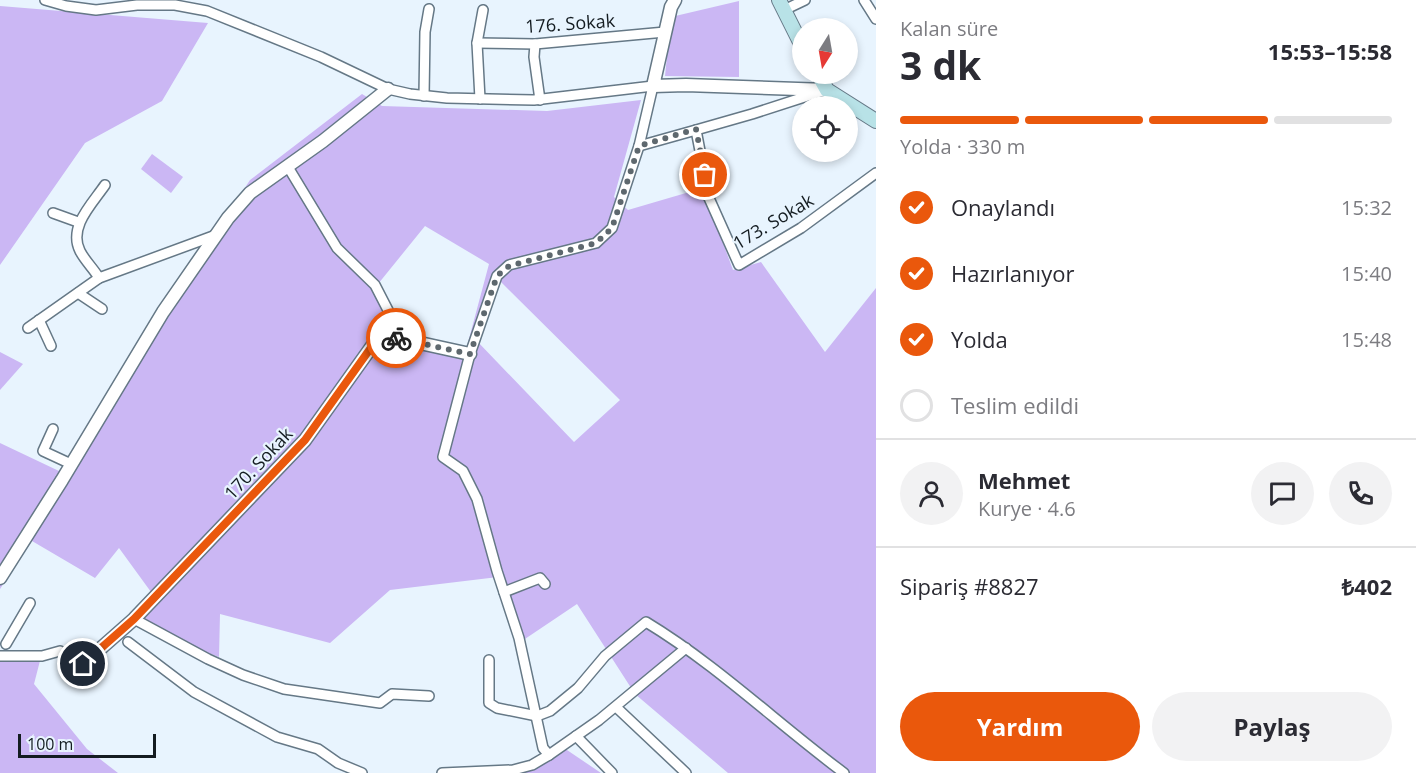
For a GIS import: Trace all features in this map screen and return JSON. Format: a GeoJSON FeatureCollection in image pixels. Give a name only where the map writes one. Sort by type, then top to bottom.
{"type":"FeatureCollection","features":[{"type":"Feature","properties":{"kind":"main road"},"geometry":{"type":"LineString","coordinates":[[782,5],[792,26]]}},
{"type":"Feature","properties":{"kind":"main road"},"geometry":{"type":"LineString","coordinates":[[824,84],[827,90],[876,121]]}},
{"type":"Feature","properties":{"kind":"street"},"geometry":{"type":"LineString","coordinates":[[45,0],[66,6],[96,10],[181,3],[207,11],[321,57],[388,89],[424,96],[540,100],[653,86],[686,85],[827,90]]}},
{"type":"Feature","properties":{"kind":"street"},"geometry":{"type":"LineString","coordinates":[[549,755],[543,748],[519,638],[477,499],[463,471],[443,457],[470,354],[497,276],[509,266],[596,243],[612,228],[639,146],[671,7],[675,0]]}},
{"type":"Feature","properties":{"kind":"street"},"geometry":{"type":"LineString","coordinates":[[782,5],[805,0]]}},
{"type":"Feature","properties":{"kind":"street"},"geometry":{"type":"LineString","coordinates":[[864,0],[876,19]]}},
{"type":"Feature","properties":{"kind":"street"},"geometry":{"type":"LineString","coordinates":[[424,96],[425,32],[429,9]]}},
{"type":"Feature","properties":{"kind":"street"},"geometry":{"type":"LineString","coordinates":[[480,99],[477,43],[483,10]]}},
{"type":"Feature","properties":{"kind":"street","name":"176. Sokak"},"geometry":{"type":"LineString","coordinates":[[477,43],[535,44],[665,32]]}},
{"type":"Feature","properties":{"kind":"street"},"geometry":{"type":"LineString","coordinates":[[535,44],[534,57],[540,100]]}},
{"type":"Feature","properties":{"kind":"street"},"geometry":{"type":"LineString","coordinates":[[0,578],[163,312],[228,218],[250,193],[288,167],[388,89]]}},
{"type":"Feature","properties":{"kind":"street"},"geometry":{"type":"LineString","coordinates":[[639,146],[827,90]]}},
{"type":"Feature","properties":{"kind":"street","name":"173. Sokak"},"geometry":{"type":"LineString","coordinates":[[696,129],[709,198],[739,266],[801,228],[876,173]]}},
{"type":"Feature","properties":{"kind":"street"},"geometry":{"type":"LineString","coordinates":[[288,167],[319,222],[337,248],[375,285],[392,318],[388,336],[470,354]]}},
{"type":"Feature","properties":{"kind":"street"},"geometry":{"type":"LineString","coordinates":[[99,278],[80,251],[78,222],[105,185]]}},
{"type":"Feature","properties":{"kind":"street"},"geometry":{"type":"LineString","coordinates":[[53,213],[78,222]]}},
{"type":"Feature","properties":{"kind":"street"},"geometry":{"type":"LineString","coordinates":[[28,328],[99,278],[216,235]]}},
{"type":"Feature","properties":{"kind":"street"},"geometry":{"type":"LineString","coordinates":[[78,293],[102,309]]}},
{"type":"Feature","properties":{"kind":"street"},"geometry":{"type":"LineString","coordinates":[[39,320],[51,346]]}},
{"type":"Feature","properties":{"kind":"street","name":"170. Sokak"},"geometry":{"type":"LineString","coordinates":[[83,664],[134,619],[305,440],[375,342],[388,336]]}},
{"type":"Feature","properties":{"kind":"street"},"geometry":{"type":"LineString","coordinates":[[53,429],[43,451],[71,464]]}},
{"type":"Feature","properties":{"kind":"street"},"geometry":{"type":"LineString","coordinates":[[504,592],[540,578],[545,584]]}},
{"type":"Feature","properties":{"kind":"street"},"geometry":{"type":"LineString","coordinates":[[6,644],[30,603]]}},
{"type":"Feature","properties":{"kind":"street"},"geometry":{"type":"LineString","coordinates":[[134,619],[208,659],[243,675],[284,689],[380,703],[392,694],[429,696]]}},
{"type":"Feature","properties":{"kind":"street"},"geometry":{"type":"LineString","coordinates":[[489,660],[489,703],[497,708],[537,716],[550,711],[578,688],[604,656],[646,622],[686,648],[844,773]]}},
{"type":"Feature","properties":{"kind":"street"},"geometry":{"type":"LineString","coordinates":[[128,642],[204,698],[277,737],[318,748],[338,763],[362,773]]}},
{"type":"Feature","properties":{"kind":"street"},"geometry":{"type":"LineString","coordinates":[[442,773],[513,770],[532,765],[616,707],[686,648]]}},
{"type":"Feature","properties":{"kind":"street"},"geometry":{"type":"LineString","coordinates":[[0,656],[42,656],[60,651]]}},
{"type":"Feature","properties":{"kind":"street"},"geometry":{"type":"LineString","coordinates":[[616,707],[686,773]]}},
{"type":"Feature","properties":{"kind":"street"},"geometry":{"type":"LineString","coordinates":[[576,736],[612,773]]}},
{"type":"Feature","properties":{"kind":"shaded area"},"geometry":{"type":"Polygon","coordinates":[[[739,1],[739,77],[665,76],[671,17],[739,1]]]}},
{"type":"Feature","properties":{"kind":"shaded area"},"geometry":{"type":"Polygon","coordinates":[[[0,6],[208,23],[162,101],[85,143],[0,265],[0,6]]]}},
{"type":"Feature","properties":{"kind":"shaded area"},"geometry":{"type":"Polygon","coordinates":[[[362,94],[382,106],[547,111],[641,100],[614,197],[628,210],[703,188],[733,270],[761,262],[825,352],[876,288],[876,773],[728,773],[635,694],[577,604],[516,645],[498,577],[390,590],[330,643],[220,614],[219,657],[136,626],[151,592],[119,548],[95,578],[32,541],[0,589],[0,443],[59,471],[250,180],[362,94]],[[425,226],[374,289],[401,336],[466,350],[489,264],[425,226]],[[498,279],[476,340],[574,442],[620,400],[498,279]]]}},
{"type":"Feature","properties":{"kind":"shaded area"},"geometry":{"type":"Polygon","coordinates":[[[152,154],[183,177],[171,193],[141,169],[152,154]]]}},
{"type":"Feature","properties":{"kind":"shaded area"},"geometry":{"type":"Polygon","coordinates":[[[0,352],[23,364],[0,390],[0,352]]]}},
{"type":"Feature","properties":{"kind":"shaded area"},"geometry":{"type":"Polygon","coordinates":[[[0,653],[42,653],[34,684],[87,749],[118,773],[0,773],[0,653]]]}},
{"type":"Feature","properties":{"kind":"shaded area"},"geometry":{"type":"Polygon","coordinates":[[[564,748],[601,773],[500,773],[564,748]]]}},
{"type":"Feature","properties":{"kind":"way so far"},"geometry":{"type":"LineString","coordinates":[[396,338],[470,354],[497,276],[509,266],[596,243],[607,235],[612,228],[639,146],[696,129],[705,175]]}},
{"type":"Feature","properties":{"kind":"route"},"geometry":{"type":"LineString","coordinates":[[83,664],[134,619],[305,440],[375,342],[388,336],[396,338]]}}]}
